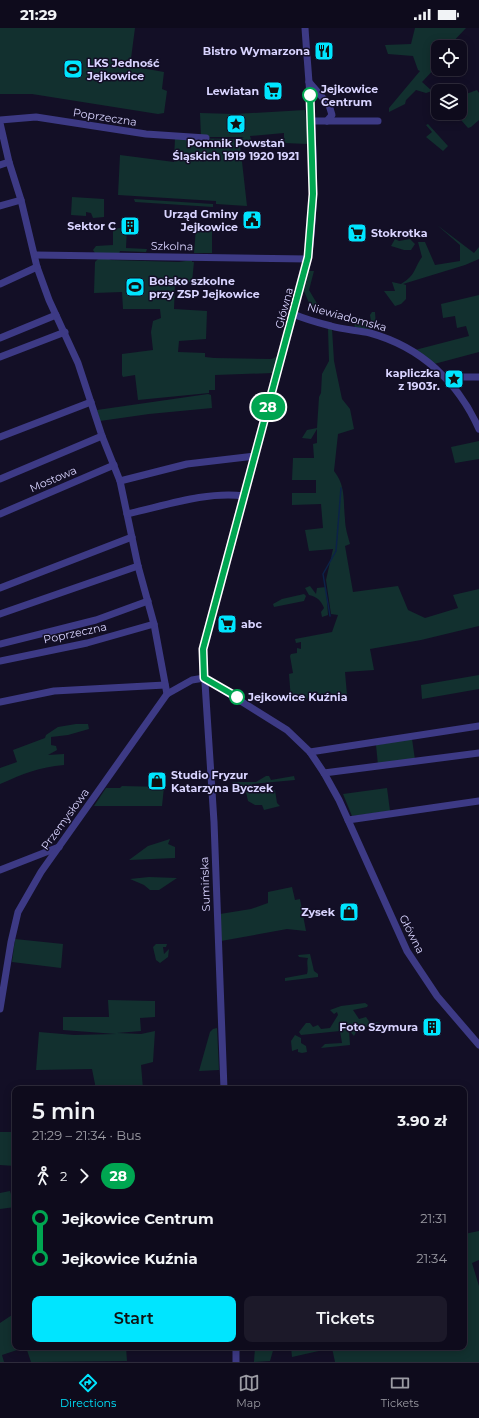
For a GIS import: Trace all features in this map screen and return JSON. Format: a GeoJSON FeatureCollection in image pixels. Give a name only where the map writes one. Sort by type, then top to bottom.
{"type":"FeatureCollection","features":[{"type":"Feature","properties":{"kind":"street","name":"Główna"},"geometry":{"type":"LineString","coordinates":[[306,28],[313,194],[308,259],[205,642],[203,656],[204,678],[277,723],[301,742],[310,752],[324,773],[348,820],[381,898],[412,960],[437,996],[479,1045]]}},
{"type":"Feature","properties":{"kind":"street"},"geometry":{"type":"LineString","coordinates":[[309,82],[331,109],[332,115],[328,121]]}},
{"type":"Feature","properties":{"kind":"street","name":"Poprzeczna"},"geometry":{"type":"LineString","coordinates":[[167,694],[154,624],[138,566],[120,481],[102,436],[78,363],[56,315],[37,267],[36,255],[9,162],[0,122],[36,117],[146,134],[206,138]]}},
{"type":"Feature","properties":{"kind":"street"},"geometry":{"type":"LineString","coordinates":[[311,121],[378,121]]}},
{"type":"Feature","properties":{"kind":"street"},"geometry":{"type":"LineString","coordinates":[[0,165],[9,162]]}},
{"type":"Feature","properties":{"kind":"street"},"geometry":{"type":"LineString","coordinates":[[0,206],[21,200]]}},
{"type":"Feature","properties":{"kind":"street","name":"Szkolna"},"geometry":{"type":"LineString","coordinates":[[36,255],[308,259]]}},
{"type":"Feature","properties":{"kind":"street"},"geometry":{"type":"LineString","coordinates":[[0,284],[37,267]]}},
{"type":"Feature","properties":{"kind":"street","name":"Niewiadomska"},"geometry":{"type":"LineString","coordinates":[[293,314],[331,326],[370,333],[391,341],[411,351],[447,377]]}},
{"type":"Feature","properties":{"kind":"street"},"geometry":{"type":"LineString","coordinates":[[0,338],[56,315]]}},
{"type":"Feature","properties":{"kind":"street"},"geometry":{"type":"LineString","coordinates":[[0,357],[65,332]]}},
{"type":"Feature","properties":{"kind":"street"},"geometry":{"type":"LineString","coordinates":[[447,377],[479,377]]}},
{"type":"Feature","properties":{"kind":"street"},"geometry":{"type":"LineString","coordinates":[[447,377],[474,417],[479,429]]}},
{"type":"Feature","properties":{"kind":"street"},"geometry":{"type":"LineString","coordinates":[[0,437],[91,402]]}},
{"type":"Feature","properties":{"kind":"street"},"geometry":{"type":"LineString","coordinates":[[0,479],[102,436]]}},
{"type":"Feature","properties":{"kind":"street"},"geometry":{"type":"LineString","coordinates":[[120,481],[187,464],[255,456]]}},
{"type":"Feature","properties":{"kind":"street","name":"Mostowa"},"geometry":{"type":"LineString","coordinates":[[0,514],[114,464]]}},
{"type":"Feature","properties":{"kind":"street"},"geometry":{"type":"LineString","coordinates":[[127,514],[205,498],[232,495],[244,496]]}},
{"type":"Feature","properties":{"kind":"street"},"geometry":{"type":"LineString","coordinates":[[0,588],[132,537]]}},
{"type":"Feature","properties":{"kind":"street"},"geometry":{"type":"LineString","coordinates":[[0,614],[138,566]]}},
{"type":"Feature","properties":{"kind":"street","name":"Poprzeczna"},"geometry":{"type":"LineString","coordinates":[[0,644],[96,620],[148,601]]}},
{"type":"Feature","properties":{"kind":"street","name":"Poprzeczna"},"geometry":{"type":"LineString","coordinates":[[0,661],[87,643],[154,624]]}},
{"type":"Feature","properties":{"kind":"street","name":"Przemysłowa"},"geometry":{"type":"LineString","coordinates":[[0,1009],[11,942],[18,912],[49,860],[167,694],[192,680],[204,678]]}},
{"type":"Feature","properties":{"kind":"street","name":"Sumińska"},"geometry":{"type":"LineString","coordinates":[[204,678],[214,822],[224,1086]]}},
{"type":"Feature","properties":{"kind":"street"},"geometry":{"type":"LineString","coordinates":[[0,702],[54,691],[165,685]]}},
{"type":"Feature","properties":{"kind":"street"},"geometry":{"type":"LineString","coordinates":[[310,752],[479,726]]}},
{"type":"Feature","properties":{"kind":"street"},"geometry":{"type":"LineString","coordinates":[[324,773],[479,753]]}},
{"type":"Feature","properties":{"kind":"street"},"geometry":{"type":"LineString","coordinates":[[348,820],[479,801]]}},
{"type":"Feature","properties":{"kind":"street"},"geometry":{"type":"LineString","coordinates":[[0,870],[59,846]]}},
{"type":"Feature","properties":{"kind":"street"},"geometry":{"type":"LineString","coordinates":[[42,853],[49,860]]}},
{"type":"Feature","properties":{"kind":"street"},"geometry":{"type":"LineString","coordinates":[[236,1350],[236,1362]]}},
{"type":"Feature","properties":{"kind":"green space","name":"LKS Jedność Jejkowice"},"geometry":{"type":"Polygon","coordinates":[[[0,28],[135,28],[130,66],[164,72],[162,89],[167,91],[164,113],[158,114],[32,94],[0,94],[0,28]]]}},
{"type":"Feature","properties":{"kind":"green space"},"geometry":{"type":"Polygon","coordinates":[[[415,28],[466,28],[455,40],[431,40],[431,72],[422,82],[431,91],[426,93],[416,90],[406,100],[405,104],[389,112],[389,108],[420,71],[418,70],[413,56],[388,54],[385,45],[411,44],[415,28]]]}},
{"type":"Feature","properties":{"kind":"green space"},"geometry":{"type":"Polygon","coordinates":[[[477,90],[479,93],[479,120],[468,128],[461,120],[467,120],[467,94],[477,90]]]}},
{"type":"Feature","properties":{"kind":"green space"},"geometry":{"type":"Polygon","coordinates":[[[305,110],[308,144],[284,143],[284,133],[250,136],[252,143],[247,147],[240,144],[247,206],[216,204],[216,201],[118,195],[120,155],[174,162],[175,138],[239,139],[244,137],[201,137],[200,113],[235,114],[305,110]]]}},
{"type":"Feature","properties":{"kind":"green space"},"geometry":{"type":"Polygon","coordinates":[[[428,124],[448,146],[443,151],[426,137],[432,132],[426,125],[428,124]]]}},
{"type":"Feature","properties":{"kind":"green space"},"geometry":{"type":"Polygon","coordinates":[[[72,197],[104,199],[104,217],[93,218],[91,213],[86,212],[86,216],[71,215],[72,197]]]}},
{"type":"Feature","properties":{"kind":"green space"},"geometry":{"type":"Polygon","coordinates":[[[134,199],[213,204],[213,207],[135,202],[134,199]]]}},
{"type":"Feature","properties":{"kind":"green space"},"geometry":{"type":"Polygon","coordinates":[[[437,225],[474,253],[479,247],[479,259],[465,265],[403,284],[406,285],[406,299],[401,304],[395,306],[384,291],[395,291],[392,282],[401,284],[412,275],[422,257],[418,242],[425,242],[435,265],[460,261],[460,245],[437,225]]]}},
{"type":"Feature","properties":{"kind":"green space"},"geometry":{"type":"Polygon","coordinates":[[[127,227],[126,248],[147,249],[146,252],[120,251],[119,254],[95,253],[93,250],[96,246],[113,245],[113,229],[127,227]]]}},
{"type":"Feature","properties":{"kind":"green space"},"geometry":{"type":"Polygon","coordinates":[[[196,228],[212,229],[212,253],[194,253],[196,228]]]}},
{"type":"Feature","properties":{"kind":"green space"},"geometry":{"type":"Polygon","coordinates":[[[395,239],[399,241],[410,239],[415,244],[411,250],[404,250],[391,246],[395,239]]]}},
{"type":"Feature","properties":{"kind":"green space"},"geometry":{"type":"Polygon","coordinates":[[[99,258],[107,258],[111,260],[179,262],[192,260],[192,262],[194,262],[192,282],[175,283],[174,309],[207,311],[206,339],[179,341],[178,352],[205,353],[205,357],[214,358],[272,359],[276,357],[278,359],[273,373],[215,375],[215,390],[209,390],[209,393],[138,400],[135,375],[123,377],[122,375],[122,354],[153,350],[151,332],[153,321],[161,318],[160,309],[123,309],[122,292],[94,293],[95,262],[99,258]]]}},
{"type":"Feature","properties":{"kind":"green space"},"geometry":{"type":"Polygon","coordinates":[[[309,271],[314,271],[309,290],[319,307],[312,310],[304,291],[309,271]]]}},
{"type":"Feature","properties":{"kind":"green space"},"geometry":{"type":"Polygon","coordinates":[[[479,295],[479,352],[434,364],[415,350],[469,336],[466,326],[457,328],[455,316],[443,318],[441,304],[479,295]]]}},
{"type":"Feature","properties":{"kind":"green space"},"geometry":{"type":"Polygon","coordinates":[[[372,312],[375,312],[376,326],[370,330],[355,327],[353,319],[355,317],[363,318],[367,324],[371,321],[370,315],[372,312]]]}},
{"type":"Feature","properties":{"kind":"green space"},"geometry":{"type":"Polygon","coordinates":[[[328,329],[332,329],[334,361],[342,399],[350,409],[354,429],[338,434],[334,471],[340,482],[343,494],[346,526],[350,544],[345,546],[353,592],[398,586],[408,610],[425,618],[458,608],[453,595],[479,589],[479,626],[421,640],[370,649],[374,670],[345,672],[347,695],[291,700],[289,674],[293,673],[290,656],[291,654],[297,653],[297,648],[301,649],[301,642],[296,643],[295,639],[332,632],[338,615],[331,614],[326,580],[333,549],[309,551],[305,530],[323,528],[321,504],[292,505],[292,493],[316,493],[316,480],[292,480],[293,458],[314,458],[313,444],[317,443],[317,429],[311,439],[302,438],[307,430],[317,428],[322,374],[329,361],[328,329]]]}},
{"type":"Feature","properties":{"kind":"green space"},"geometry":{"type":"Polygon","coordinates":[[[208,394],[211,395],[212,408],[149,414],[100,421],[97,410],[208,394]]]}},
{"type":"Feature","properties":{"kind":"green space"},"geometry":{"type":"Polygon","coordinates":[[[479,441],[479,459],[455,463],[451,447],[479,441]]]}},
{"type":"Feature","properties":{"kind":"green space"},"geometry":{"type":"Polygon","coordinates":[[[310,586],[316,594],[317,588],[326,587],[328,615],[322,617],[321,612],[324,608],[322,603],[309,595],[305,588],[310,586]]]}},
{"type":"Feature","properties":{"kind":"green space"},"geometry":{"type":"Polygon","coordinates":[[[304,594],[306,596],[304,601],[274,607],[273,604],[282,599],[304,594]]]}},
{"type":"Feature","properties":{"kind":"green space"},"geometry":{"type":"Polygon","coordinates":[[[479,675],[479,689],[422,699],[421,685],[479,675]]]}},
{"type":"Feature","properties":{"kind":"green space"},"geometry":{"type":"Polygon","coordinates":[[[88,724],[89,729],[68,735],[51,737],[51,745],[56,746],[57,750],[48,755],[64,754],[64,765],[47,767],[0,784],[0,768],[17,762],[13,750],[45,738],[46,735],[58,727],[88,724]]]}},
{"type":"Feature","properties":{"kind":"green space"},"geometry":{"type":"Polygon","coordinates":[[[412,739],[415,760],[378,765],[376,745],[412,739]]]}},
{"type":"Feature","properties":{"kind":"green space"},"geometry":{"type":"Polygon","coordinates":[[[266,776],[269,776],[271,780],[294,776],[295,780],[252,784],[253,787],[241,786],[232,782],[256,782],[266,776]]]}},
{"type":"Feature","properties":{"kind":"green space"},"geometry":{"type":"Polygon","coordinates":[[[122,786],[164,787],[162,806],[94,806],[106,788],[120,788],[122,786]]]}},
{"type":"Feature","properties":{"kind":"green space"},"geometry":{"type":"Polygon","coordinates":[[[387,788],[390,811],[352,816],[343,794],[387,788]]]}},
{"type":"Feature","properties":{"kind":"green space"},"geometry":{"type":"Polygon","coordinates":[[[275,790],[277,803],[280,806],[264,810],[262,805],[255,805],[248,801],[246,792],[275,790]]]}},
{"type":"Feature","properties":{"kind":"green space"},"geometry":{"type":"Polygon","coordinates":[[[170,839],[168,844],[175,847],[175,858],[129,860],[148,846],[170,839]]]}},
{"type":"Feature","properties":{"kind":"green space"},"geometry":{"type":"Polygon","coordinates":[[[149,877],[177,878],[159,890],[150,890],[144,885],[130,879],[149,877]]]}},
{"type":"Feature","properties":{"kind":"green space"},"geometry":{"type":"Polygon","coordinates":[[[292,887],[295,900],[300,899],[306,931],[287,929],[221,941],[220,914],[251,909],[268,903],[268,892],[292,887]]]}},
{"type":"Feature","properties":{"kind":"green space"},"geometry":{"type":"Polygon","coordinates":[[[15,939],[63,944],[61,968],[12,962],[15,939]]]}},
{"type":"Feature","properties":{"kind":"green space"},"geometry":{"type":"Polygon","coordinates":[[[156,944],[167,944],[166,947],[163,947],[164,954],[169,949],[168,957],[160,963],[156,960],[153,947],[156,944]]]}},
{"type":"Feature","properties":{"kind":"green space"},"geometry":{"type":"Polygon","coordinates":[[[310,954],[314,971],[318,974],[318,977],[285,981],[285,978],[307,974],[308,958],[299,957],[298,955],[310,954]]]}},
{"type":"Feature","properties":{"kind":"green space"},"geometry":{"type":"Polygon","coordinates":[[[108,1000],[155,1001],[155,1017],[140,1018],[141,1031],[117,1033],[141,1034],[155,1031],[153,1062],[141,1065],[143,1086],[95,1086],[92,1069],[36,1070],[39,1032],[74,1035],[116,1034],[63,1030],[63,1017],[109,1017],[108,1000]]]}},
{"type":"Feature","properties":{"kind":"green space"},"geometry":{"type":"Polygon","coordinates":[[[365,1003],[368,1005],[367,1007],[353,1010],[359,1019],[366,1017],[370,1023],[380,1022],[357,1030],[354,1036],[349,1030],[350,1045],[321,1048],[325,1044],[342,1043],[340,1031],[301,1035],[299,1032],[306,1023],[310,1023],[313,1027],[318,1025],[321,1029],[330,1028],[338,1015],[337,1012],[334,1014],[330,1010],[341,1006],[365,1003]]]}},
{"type":"Feature","properties":{"kind":"green space"},"geometry":{"type":"Polygon","coordinates":[[[217,1028],[219,1070],[199,1071],[210,1032],[217,1028]]]}},
{"type":"Feature","properties":{"kind":"green space"},"geometry":{"type":"Polygon","coordinates":[[[295,1035],[301,1038],[301,1043],[306,1046],[307,1052],[298,1052],[298,1049],[292,1051],[291,1041],[295,1035]]]}},
{"type":"Feature","properties":{"kind":"green space"},"geometry":{"type":"Polygon","coordinates":[[[0,1132],[12,1132],[12,1166],[0,1165],[0,1132]]]}},
{"type":"Feature","properties":{"kind":"green space"},"geometry":{"type":"Polygon","coordinates":[[[10,1191],[12,1197],[12,1207],[0,1209],[0,1193],[10,1191]]]}},
{"type":"Feature","properties":{"kind":"green space"},"geometry":{"type":"Polygon","coordinates":[[[479,1231],[479,1260],[472,1263],[479,1286],[479,1362],[335,1362],[332,1350],[467,1350],[467,1233],[479,1231]]]}},
{"type":"Feature","properties":{"kind":"green space"},"geometry":{"type":"Polygon","coordinates":[[[12,1315],[12,1350],[17,1350],[2,1355],[4,1362],[0,1362],[0,1323],[12,1315]]]}},
{"type":"Feature","properties":{"kind":"green space"},"geometry":{"type":"Polygon","coordinates":[[[27,1350],[126,1350],[127,1361],[31,1362],[27,1350]]]}},
{"type":"Feature","properties":{"kind":"green space"},"geometry":{"type":"Polygon","coordinates":[[[255,1350],[273,1350],[270,1361],[254,1362],[255,1350]]]}},
{"type":"Feature","properties":{"kind":"green space"},"geometry":{"type":"Polygon","coordinates":[[[291,1350],[323,1350],[292,1357],[291,1350]]]}},
{"type":"Feature","properties":{"kind":"waterway"},"geometry":{"type":"LineString","coordinates":[[330,616],[323,574],[336,551],[341,488]]}},
{"type":"Feature","properties":{"kind":"bus line","name":"28"},"geometry":{"type":"LineString","coordinates":[[237,697],[207,678],[204,678],[203,649],[308,257],[312,227],[313,194],[310,95]]}},
{"type":"Feature","properties":{"kind":"place","name":"Bistro Wymarzona"},"geometry":{"type":"Point","coordinates":[324,51]}},
{"type":"Feature","properties":{"kind":"place","name":"LKS Jedność Jejkowice"},"geometry":{"type":"Point","coordinates":[73,69]}},
{"type":"Feature","properties":{"kind":"place","name":"Lewiatan"},"geometry":{"type":"Point","coordinates":[273,91]}},
{"type":"Feature","properties":{"kind":"place","name":"Jejkowice Centrum"},"geometry":{"type":"Point","coordinates":[310,95]}},
{"type":"Feature","properties":{"kind":"place","name":"Pomnik Powstań Śląskich 1919 1920 1921"},"geometry":{"type":"Point","coordinates":[236,124]}},
{"type":"Feature","properties":{"kind":"place","name":"Urząd Gminy Jejkowice"},"geometry":{"type":"Point","coordinates":[252,220]}},
{"type":"Feature","properties":{"kind":"place","name":"Sektor C"},"geometry":{"type":"Point","coordinates":[130,226]}},
{"type":"Feature","properties":{"kind":"place","name":"Stokrotka"},"geometry":{"type":"Point","coordinates":[357,233]}},
{"type":"Feature","properties":{"kind":"place","name":"Boisko szkolne przy ZSP Jejkowice"},"geometry":{"type":"Point","coordinates":[135,287]}},
{"type":"Feature","properties":{"kind":"place","name":"kapliczka z 1903r."},"geometry":{"type":"Point","coordinates":[454,379]}},
{"type":"Feature","properties":{"kind":"place","name":"abc"},"geometry":{"type":"Point","coordinates":[227,624]}},
{"type":"Feature","properties":{"kind":"place","name":"Jejkowice Kuźnia"},"geometry":{"type":"Point","coordinates":[237,697]}},
{"type":"Feature","properties":{"kind":"place","name":"Studio Fryzur Katarzyna Byczek"},"geometry":{"type":"Point","coordinates":[157,781]}},
{"type":"Feature","properties":{"kind":"place","name":"Zysek"},"geometry":{"type":"Point","coordinates":[349,912]}},
{"type":"Feature","properties":{"kind":"place","name":"Foto Szymura"},"geometry":{"type":"Point","coordinates":[432,1027]}}]}
